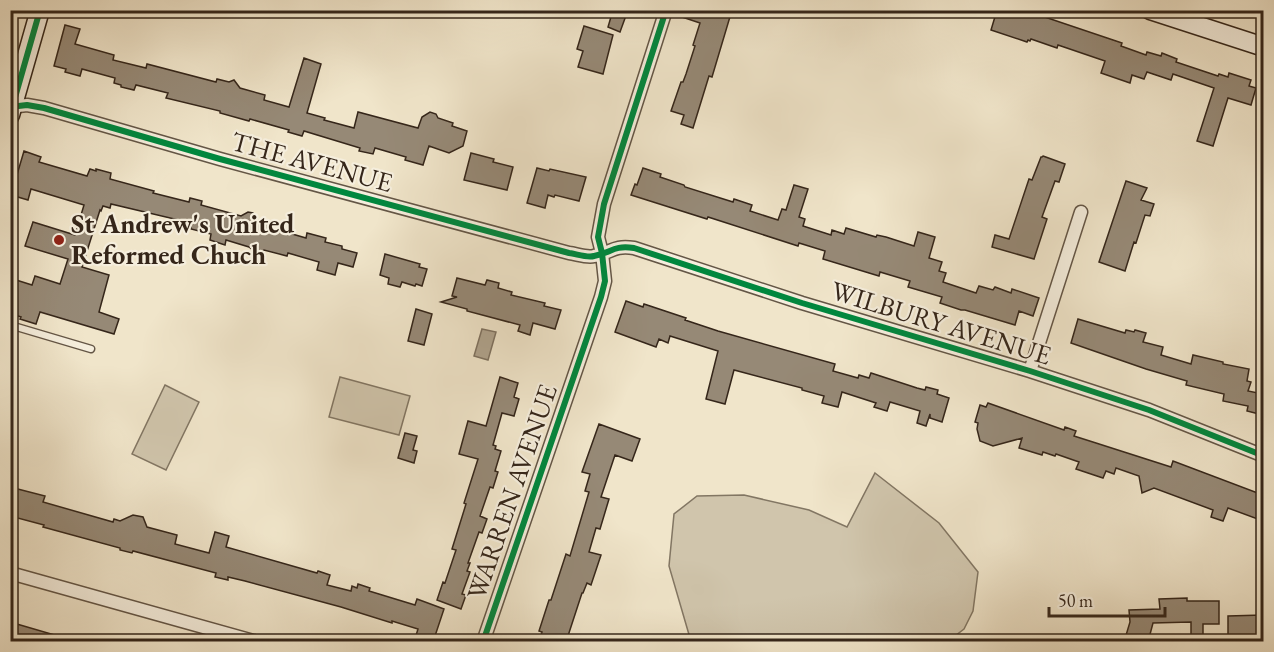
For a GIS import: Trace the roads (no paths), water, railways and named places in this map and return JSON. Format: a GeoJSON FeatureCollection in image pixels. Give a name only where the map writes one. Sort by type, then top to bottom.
{"type":"FeatureCollection","features":[{"type":"Feature","properties":{"kind":"street"},"geometry":{"type":"LineString","coordinates":[[11,109],[40,10]]}},
{"type":"Feature","properties":{"kind":"street","name":"WARREN AVENUE"},"geometry":{"type":"LineString","coordinates":[[483,642],[601,297],[605,281],[598,237],[604,204],[666,10]]}},
{"type":"Feature","properties":{"kind":"street"},"geometry":{"type":"LineString","coordinates":[[1150,10],[1263,47]]}},
{"type":"Feature","properties":{"kind":"street","name":"THE AVENUE"},"geometry":{"type":"LineString","coordinates":[[11,109],[27,105],[44,108],[220,159],[569,253],[592,257],[602,254]]}},
{"type":"Feature","properties":{"kind":"street"},"geometry":{"type":"LineString","coordinates":[[1030,371],[1081,212]]}},
{"type":"Feature","properties":{"kind":"street","name":"WILBURY AVENUE"},"geometry":{"type":"LineString","coordinates":[[602,254],[615,248],[634,248],[802,303],[1030,371],[1149,410],[1263,456]]}},
{"type":"Feature","properties":{"kind":"street"},"geometry":{"type":"LineString","coordinates":[[10,573],[256,642]]}},
{"type":"Feature","properties":{"kind":"lane"},"geometry":{"type":"LineString","coordinates":[[10,325],[91,349]]}},
{"type":"Feature","properties":{"kind":"place","name":"St Andrew's United Reformed Chuch"},"geometry":{"type":"Point","coordinates":[59,240]}}]}
